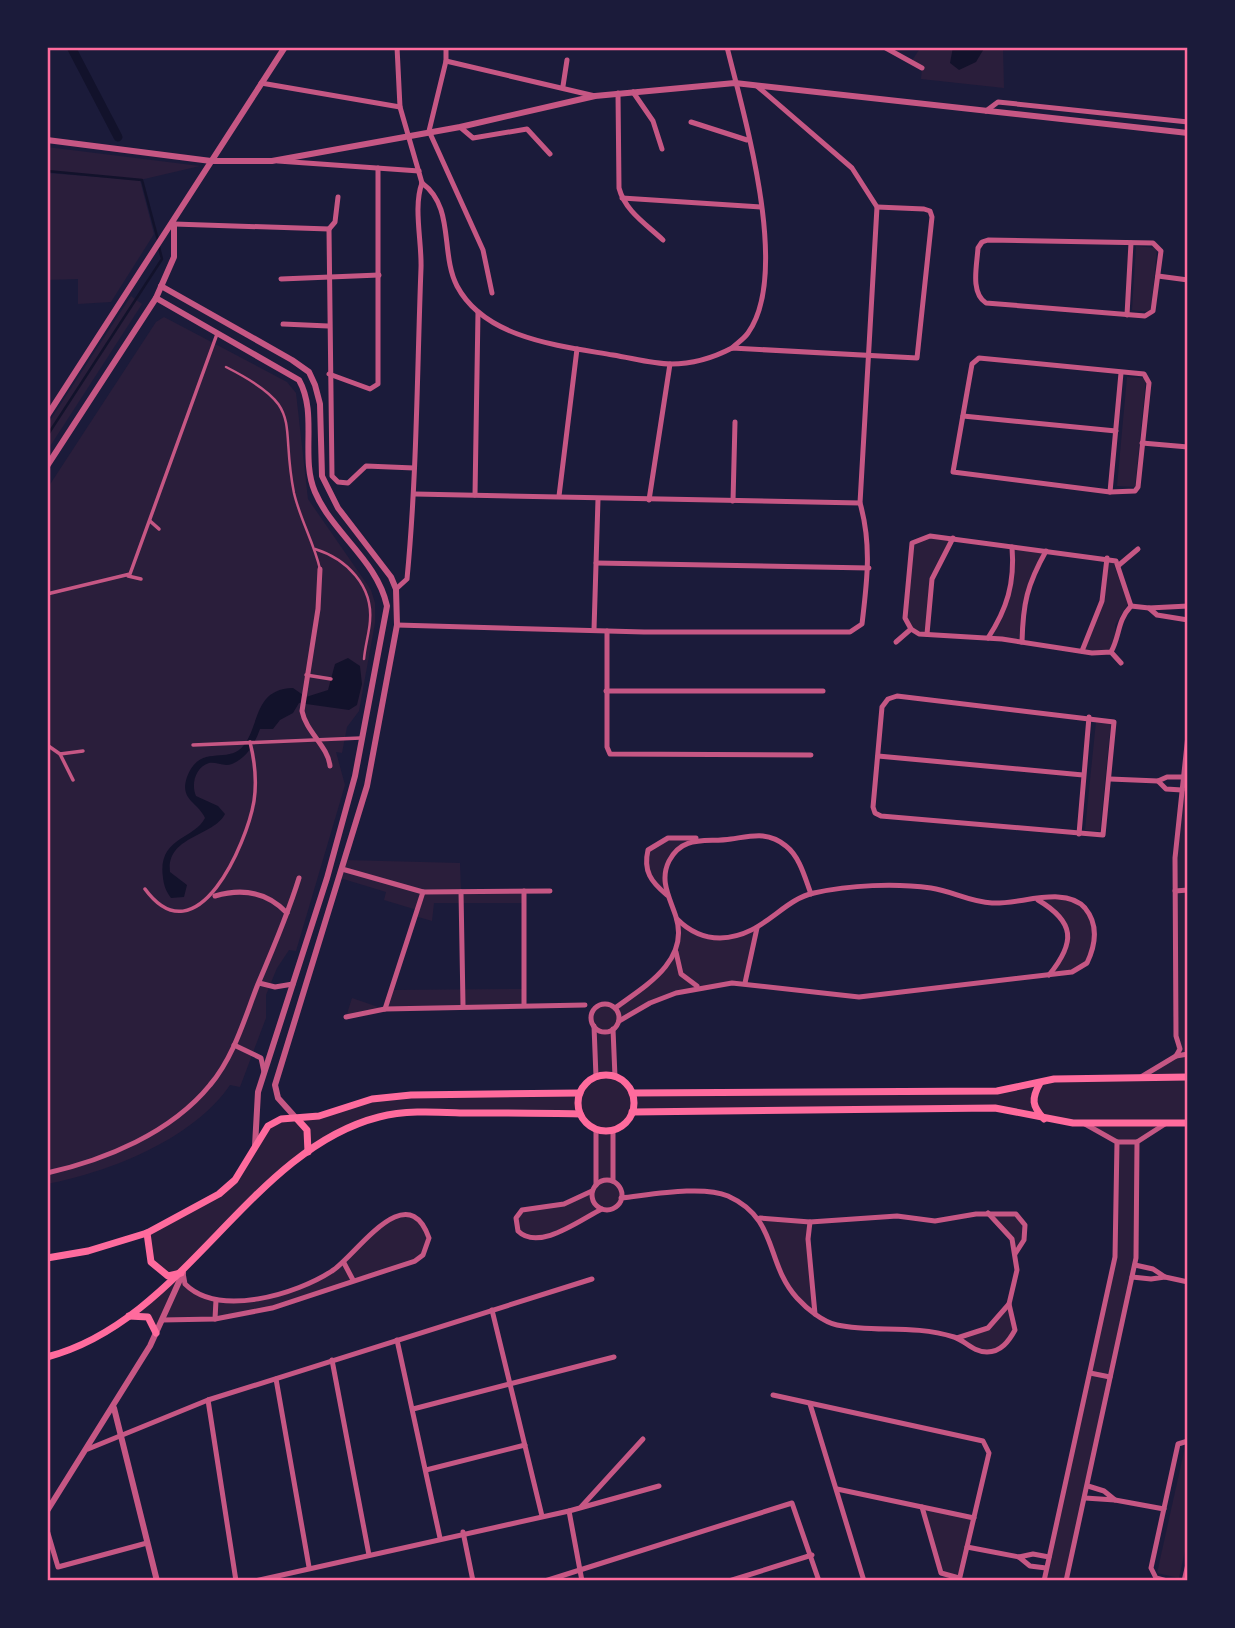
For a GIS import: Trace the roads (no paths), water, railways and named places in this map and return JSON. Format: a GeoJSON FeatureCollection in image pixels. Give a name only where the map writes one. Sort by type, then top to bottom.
{"type":"FeatureCollection","features":[{"type":"Feature","properties":{"kind":"main road"},"geometry":{"type":"LineString","coordinates":[[47,1258],[88,1251],[147,1233],[219,1194],[235,1180],[268,1126],[281,1119],[298,1120],[372,1099],[411,1095],[580,1093],[596,1077],[615,1077],[627,1085],[632,1093],[632,1112],[628,1121],[613,1130],[596,1129],[580,1114],[419,1112],[378,1117],[336,1135],[309,1152],[249,1202],[183,1273],[129,1316],[100,1335],[47,1357]]}},
{"type":"Feature","properties":{"kind":"main road"},"geometry":{"type":"LineString","coordinates":[[632,1093],[997,1091],[1054,1079],[1188,1077]]}},
{"type":"Feature","properties":{"kind":"main road"},"geometry":{"type":"LineString","coordinates":[[1040,1083],[1033,1096],[1034,1104],[1044,1119]]}},
{"type":"Feature","properties":{"kind":"main road"},"geometry":{"type":"LineString","coordinates":[[580,1093],[580,1114]]}},
{"type":"Feature","properties":{"kind":"main road"},"geometry":{"type":"LineString","coordinates":[[632,1112],[995,1108],[1044,1119],[1084,1124],[1188,1123]]}},
{"type":"Feature","properties":{"kind":"main road"},"geometry":{"type":"LineString","coordinates":[[298,1120],[307,1130],[309,1152]]}},
{"type":"Feature","properties":{"kind":"main road"},"geometry":{"type":"LineString","coordinates":[[147,1233],[151,1262],[168,1276],[183,1273]]}},
{"type":"Feature","properties":{"kind":"main road"},"geometry":{"type":"LineString","coordinates":[[129,1316],[148,1317],[156,1334]]}},
{"type":"Feature","properties":{"kind":"street"},"geometry":{"type":"LineString","coordinates":[[47,416],[174,224],[211,161],[285,47]]}},
{"type":"Feature","properties":{"kind":"street"},"geometry":{"type":"LineString","coordinates":[[397,47],[400,107],[422,183],[441,205],[451,269],[457,286],[478,312],[502,327],[524,336],[577,349],[670,364],[713,358],[732,348],[748,334],[764,292],[767,257],[761,207],[727,47]]}},
{"type":"Feature","properties":{"kind":"street"},"geometry":{"type":"LineString","coordinates":[[446,47],[446,61],[429,131],[479,240],[492,293]]}},
{"type":"Feature","properties":{"kind":"street"},"geometry":{"type":"LineString","coordinates":[[884,47],[922,68]]}},
{"type":"Feature","properties":{"kind":"street"},"geometry":{"type":"LineString","coordinates":[[563,86],[567,60]]}},
{"type":"Feature","properties":{"kind":"street"},"geometry":{"type":"LineString","coordinates":[[446,61],[563,86],[595,96]]}},
{"type":"Feature","properties":{"kind":"street"},"geometry":{"type":"LineString","coordinates":[[261,83],[400,107]]}},
{"type":"Feature","properties":{"kind":"street"},"geometry":{"type":"LineString","coordinates":[[272,161],[460,127],[595,96],[735,83],[1188,133]]}},
{"type":"Feature","properties":{"kind":"street"},"geometry":{"type":"LineString","coordinates":[[397,625],[607,631],[850,632],[862,624],[869,568],[869,533],[860,503],[877,206],[852,168],[757,86]]}},
{"type":"Feature","properties":{"kind":"street"},"geometry":{"type":"LineString","coordinates":[[633,92],[653,121],[662,149]]}},
{"type":"Feature","properties":{"kind":"street"},"geometry":{"type":"LineString","coordinates":[[618,93],[622,198],[629,209],[663,240]]}},
{"type":"Feature","properties":{"kind":"street"},"geometry":{"type":"LineString","coordinates":[[986,111],[998,102],[1188,122]]}},
{"type":"Feature","properties":{"kind":"street"},"geometry":{"type":"LineString","coordinates":[[691,122],[747,140]]}},
{"type":"Feature","properties":{"kind":"street"},"geometry":{"type":"LineString","coordinates":[[460,127],[473,138],[527,129],[550,154]]}},
{"type":"Feature","properties":{"kind":"street"},"geometry":{"type":"LineString","coordinates":[[47,140],[211,161],[272,161],[419,171]]}},
{"type":"Feature","properties":{"kind":"street"},"geometry":{"type":"LineString","coordinates":[[329,374],[370,388],[377,384],[378,168]]}},
{"type":"Feature","properties":{"kind":"street"},"geometry":{"type":"LineString","coordinates":[[396,589],[407,579],[415,494],[422,248],[419,192],[422,183]]}},
{"type":"Feature","properties":{"kind":"street"},"geometry":{"type":"LineString","coordinates":[[338,197],[335,222],[329,229],[331,278],[328,326],[332,476],[338,482],[348,483],[366,466],[414,468]]}},
{"type":"Feature","properties":{"kind":"street"},"geometry":{"type":"LineString","coordinates":[[622,198],[761,207]]}},
{"type":"Feature","properties":{"kind":"street"},"geometry":{"type":"LineString","coordinates":[[732,348],[917,358],[932,217],[930,211],[877,206]]}},
{"type":"Feature","properties":{"kind":"street"},"geometry":{"type":"LineString","coordinates":[[174,224],[329,229]]}},
{"type":"Feature","properties":{"kind":"street"},"geometry":{"type":"LineString","coordinates":[[47,466],[156,298],[174,257],[174,224]]}},
{"type":"Feature","properties":{"kind":"street"},"geometry":{"type":"LineString","coordinates":[[988,240],[1153,243],[1161,251],[1158,276],[1153,311],[1145,316],[986,303],[979,299],[976,292],[978,248],[982,242],[988,240]]}},
{"type":"Feature","properties":{"kind":"street"},"geometry":{"type":"LineString","coordinates":[[1126,315],[1131,243]]}},
{"type":"Feature","properties":{"kind":"street"},"geometry":{"type":"LineString","coordinates":[[281,279],[379,275]]}},
{"type":"Feature","properties":{"kind":"street"},"geometry":{"type":"LineString","coordinates":[[1158,276],[1188,280]]}},
{"type":"Feature","properties":{"kind":"street"},"geometry":{"type":"LineString","coordinates":[[162,286],[292,359],[309,372],[320,404],[322,476],[338,508],[366,542],[396,589],[397,625],[368,786],[275,1085],[278,1098],[298,1120]]}},
{"type":"Feature","properties":{"kind":"street"},"geometry":{"type":"LineString","coordinates":[[156,298],[299,380],[307,402],[315,492],[380,582],[387,606],[355,776],[327,878],[258,1092],[255,1151]]}},
{"type":"Feature","properties":{"kind":"street"},"geometry":{"type":"LineString","coordinates":[[475,495],[478,312]]}},
{"type":"Feature","properties":{"kind":"street"},"geometry":{"type":"LineString","coordinates":[[283,324],[328,326]]}},
{"type":"Feature","properties":{"kind":"street"},"geometry":{"type":"LineString","coordinates":[[126,576],[132,570],[217,332]]}},
{"type":"Feature","properties":{"kind":"street"},"geometry":{"type":"LineString","coordinates":[[559,496],[577,349]]}},
{"type":"Feature","properties":{"kind":"street"},"geometry":{"type":"LineString","coordinates":[[974,359],[1121,373],[1144,374],[1149,383],[1138,487],[1129,492],[1110,492],[953,472],[974,359]]}},
{"type":"Feature","properties":{"kind":"street"},"geometry":{"type":"LineString","coordinates":[[649,500],[670,364]]}},
{"type":"Feature","properties":{"kind":"street"},"geometry":{"type":"LineString","coordinates":[[1110,492],[1121,373]]}},
{"type":"Feature","properties":{"kind":"street"},"geometry":{"type":"LineString","coordinates":[[963,416],[1116,431]]}},
{"type":"Feature","properties":{"kind":"street"},"geometry":{"type":"LineString","coordinates":[[733,501],[735,422]]}},
{"type":"Feature","properties":{"kind":"street"},"geometry":{"type":"LineString","coordinates":[[1142,443],[1188,447]]}},
{"type":"Feature","properties":{"kind":"street"},"geometry":{"type":"LineString","coordinates":[[415,494],[860,503]]}},
{"type":"Feature","properties":{"kind":"street"},"geometry":{"type":"LineString","coordinates":[[594,630],[598,499]]}},
{"type":"Feature","properties":{"kind":"street"},"geometry":{"type":"LineString","coordinates":[[149,520],[159,529]]}},
{"type":"Feature","properties":{"kind":"street"},"geometry":{"type":"LineString","coordinates":[[1121,663],[1111,652],[927,634],[911,629],[905,618],[912,544],[930,536],[1107,558],[1119,565],[1131,606]]}},
{"type":"Feature","properties":{"kind":"street"},"geometry":{"type":"LineString","coordinates":[[927,634],[932,579],[953,538]]}},
{"type":"Feature","properties":{"kind":"street"},"geometry":{"type":"LineString","coordinates":[[356,550],[366,542]]}},
{"type":"Feature","properties":{"kind":"street"},"geometry":{"type":"LineString","coordinates":[[988,638],[1002,616],[1010,594],[1014,568],[1012,547]]}},
{"type":"Feature","properties":{"kind":"street"},"geometry":{"type":"LineString","coordinates":[[1119,565],[1138,549]]}},
{"type":"Feature","properties":{"kind":"street"},"geometry":{"type":"LineString","coordinates":[[1022,642],[1023,604],[1030,581],[1046,551]]}},
{"type":"Feature","properties":{"kind":"street"},"geometry":{"type":"LineString","coordinates":[[1082,651],[1102,601],[1107,558]]}},
{"type":"Feature","properties":{"kind":"street"},"geometry":{"type":"LineString","coordinates":[[596,563],[869,568]]}},
{"type":"Feature","properties":{"kind":"street"},"geometry":{"type":"LineString","coordinates":[[320,569],[318,609],[302,711],[304,723],[326,753],[330,766]]}},
{"type":"Feature","properties":{"kind":"street"},"geometry":{"type":"LineString","coordinates":[[47,594],[126,576],[141,579]]}},
{"type":"Feature","properties":{"kind":"street"},"geometry":{"type":"LineString","coordinates":[[1131,606],[1188,606]]}},
{"type":"Feature","properties":{"kind":"street"},"geometry":{"type":"LineString","coordinates":[[1111,652],[1116,643],[1122,615],[1131,606]]}},
{"type":"Feature","properties":{"kind":"street"},"geometry":{"type":"LineString","coordinates":[[1149,608],[1157,615],[1188,620]]}},
{"type":"Feature","properties":{"kind":"street"},"geometry":{"type":"LineString","coordinates":[[896,642],[911,629]]}},
{"type":"Feature","properties":{"kind":"street"},"geometry":{"type":"LineString","coordinates":[[607,631],[607,747],[610,754],[811,755]]}},
{"type":"Feature","properties":{"kind":"street"},"geometry":{"type":"LineString","coordinates":[[306,675],[331,679]]}},
{"type":"Feature","properties":{"kind":"street"},"geometry":{"type":"LineString","coordinates":[[606,691],[823,691]]}},
{"type":"Feature","properties":{"kind":"street"},"geometry":{"type":"LineString","coordinates":[[897,696],[1089,717],[1114,722],[1103,835],[875,813],[882,707],[888,699],[897,696]]}},
{"type":"Feature","properties":{"kind":"street"},"geometry":{"type":"LineString","coordinates":[[1079,834],[1089,717]]}},
{"type":"Feature","properties":{"kind":"street"},"geometry":{"type":"LineString","coordinates":[[1176,1056],[1175,891],[1188,735]]}},
{"type":"Feature","properties":{"kind":"street"},"geometry":{"type":"LineString","coordinates":[[193,745],[361,738]]}},
{"type":"Feature","properties":{"kind":"street"},"geometry":{"type":"LineString","coordinates":[[206,899],[234,863],[249,823],[256,787],[250,742]]}},
{"type":"Feature","properties":{"kind":"street"},"geometry":{"type":"LineString","coordinates":[[48,748],[60,754],[83,751]]}},
{"type":"Feature","properties":{"kind":"street"},"geometry":{"type":"LineString","coordinates":[[60,754],[73,780]]}},
{"type":"Feature","properties":{"kind":"street"},"geometry":{"type":"LineString","coordinates":[[878,756],[1083,775]]}},
{"type":"Feature","properties":{"kind":"street"},"geometry":{"type":"LineString","coordinates":[[1110,779],[1158,781],[1167,776],[1183,777]]}},
{"type":"Feature","properties":{"kind":"street"},"geometry":{"type":"LineString","coordinates":[[1158,781],[1166,789],[1182,790]]}},
{"type":"Feature","properties":{"kind":"street"},"geometry":{"type":"LineString","coordinates":[[667,895],[650,880],[646,870],[648,850],[658,841],[668,838],[732,839],[751,834],[771,836],[788,847],[801,866],[811,894]]}},
{"type":"Feature","properties":{"kind":"street"},"geometry":{"type":"LineString","coordinates":[[696,838],[679,848],[669,860],[665,877],[667,895],[677,919],[676,953],[681,974],[698,987]]}},
{"type":"Feature","properties":{"kind":"street"},"geometry":{"type":"LineString","coordinates":[[342,869],[423,892],[550,891]]}},
{"type":"Feature","properties":{"kind":"street"},"geometry":{"type":"LineString","coordinates":[[47,1173],[107,1155],[142,1138],[181,1112],[210,1086],[234,1045],[299,878]]}},
{"type":"Feature","properties":{"kind":"street"},"geometry":{"type":"LineString","coordinates":[[615,1077],[613,1029],[618,1021],[650,1003],[698,987],[745,983],[859,997],[1049,975],[1072,972],[1087,963],[1095,936],[1084,908],[1069,898],[997,904],[971,901],[932,888],[844,888],[811,894],[758,928],[718,938],[689,930],[677,919]]}},
{"type":"Feature","properties":{"kind":"street"},"geometry":{"type":"LineString","coordinates":[[145,889],[159,904],[169,908],[194,906],[215,896],[242,891],[273,900],[287,913]]}},
{"type":"Feature","properties":{"kind":"street"},"geometry":{"type":"LineString","coordinates":[[1175,891],[1188,890]]}},
{"type":"Feature","properties":{"kind":"street"},"geometry":{"type":"LineString","coordinates":[[524,891],[524,1005]]}},
{"type":"Feature","properties":{"kind":"street"},"geometry":{"type":"LineString","coordinates":[[385,1009],[423,892]]}},
{"type":"Feature","properties":{"kind":"street"},"geometry":{"type":"LineString","coordinates":[[461,892],[463,1005]]}},
{"type":"Feature","properties":{"kind":"street"},"geometry":{"type":"LineString","coordinates":[[1038,900],[1055,910],[1064,920],[1068,935],[1066,950],[1049,975]]}},
{"type":"Feature","properties":{"kind":"street"},"geometry":{"type":"LineString","coordinates":[[745,983],[758,928]]}},
{"type":"Feature","properties":{"kind":"street"},"geometry":{"type":"LineString","coordinates":[[615,1008],[652,983],[676,953]]}},
{"type":"Feature","properties":{"kind":"street"},"geometry":{"type":"LineString","coordinates":[[259,983],[275,987],[293,984]]}},
{"type":"Feature","properties":{"kind":"street"},"geometry":{"type":"LineString","coordinates":[[596,1077],[592,1013],[598,1006],[607,1004],[615,1008]]}},
{"type":"Feature","properties":{"kind":"street"},"geometry":{"type":"LineString","coordinates":[[346,1017],[385,1009],[463,1005],[585,1005]]}},
{"type":"Feature","properties":{"kind":"street"},"geometry":{"type":"LineString","coordinates":[[615,1008],[618,1021]]}},
{"type":"Feature","properties":{"kind":"street"},"geometry":{"type":"LineString","coordinates":[[594,1026],[600,1031],[613,1029]]}},
{"type":"Feature","properties":{"kind":"street"},"geometry":{"type":"LineString","coordinates":[[234,1045],[261,1058],[264,1072]]}},
{"type":"Feature","properties":{"kind":"street"},"geometry":{"type":"LineString","coordinates":[[1139,1078],[1176,1056],[1188,1054]]}},
{"type":"Feature","properties":{"kind":"street"},"geometry":{"type":"LineString","coordinates":[[1084,1124],[1117,1144],[1137,1144],[1166,1123]]}},
{"type":"Feature","properties":{"kind":"street"},"geometry":{"type":"LineString","coordinates":[[596,1129],[596,1185]]}},
{"type":"Feature","properties":{"kind":"street"},"geometry":{"type":"LineString","coordinates":[[613,1130],[613,1181]]}},
{"type":"Feature","properties":{"kind":"street"},"geometry":{"type":"LineString","coordinates":[[1044,1581],[1115,1257],[1117,1144]]}},
{"type":"Feature","properties":{"kind":"street"},"geometry":{"type":"LineString","coordinates":[[1066,1581],[1135,1265],[1137,1144]]}},
{"type":"Feature","properties":{"kind":"street"},"geometry":{"type":"LineString","coordinates":[[605,1180],[613,1181],[621,1189],[621,1198],[616,1207],[602,1209],[543,1238],[527,1238],[518,1231],[515,1222],[522,1210],[564,1204],[592,1191],[605,1180]]}},
{"type":"Feature","properties":{"kind":"street"},"geometry":{"type":"LineString","coordinates":[[592,1191],[594,1203],[602,1209]]}},
{"type":"Feature","properties":{"kind":"street"},"geometry":{"type":"LineString","coordinates":[[621,1198],[671,1193],[726,1195],[760,1219],[810,1222],[878,1216],[935,1222],[988,1213],[1016,1214],[1023,1220],[1026,1232],[1015,1254]]}},
{"type":"Feature","properties":{"kind":"street"},"geometry":{"type":"LineString","coordinates":[[760,1219],[785,1282],[815,1314],[835,1325],[901,1327],[957,1338],[974,1349],[989,1352],[1000,1349],[1015,1331],[1009,1304],[1017,1270],[1015,1254],[1006,1229],[988,1213]]}},
{"type":"Feature","properties":{"kind":"street"},"geometry":{"type":"LineString","coordinates":[[162,1320],[215,1319],[272,1308],[415,1261],[428,1247],[429,1238],[425,1226],[408,1216],[391,1220],[364,1238],[344,1263],[308,1283],[267,1296],[236,1302],[216,1300],[192,1291],[186,1284],[183,1273]]}},
{"type":"Feature","properties":{"kind":"street"},"geometry":{"type":"LineString","coordinates":[[810,1222],[808,1238],[815,1314]]}},
{"type":"Feature","properties":{"kind":"street"},"geometry":{"type":"LineString","coordinates":[[344,1263],[353,1280]]}},
{"type":"Feature","properties":{"kind":"street"},"geometry":{"type":"LineString","coordinates":[[1135,1265],[1153,1269],[1165,1277]]}},
{"type":"Feature","properties":{"kind":"street"},"geometry":{"type":"LineString","coordinates":[[47,1511],[114,1408],[156,1334],[183,1273]]}},
{"type":"Feature","properties":{"kind":"street"},"geometry":{"type":"LineString","coordinates":[[1132,1277],[1165,1277],[1188,1282]]}},
{"type":"Feature","properties":{"kind":"street"},"geometry":{"type":"LineString","coordinates":[[88,1449],[208,1400],[592,1279]]}},
{"type":"Feature","properties":{"kind":"street"},"geometry":{"type":"LineString","coordinates":[[215,1319],[216,1300]]}},
{"type":"Feature","properties":{"kind":"street"},"geometry":{"type":"LineString","coordinates":[[957,1338],[988,1328],[1009,1304]]}},
{"type":"Feature","properties":{"kind":"street"},"geometry":{"type":"LineString","coordinates":[[492,1310],[542,1516]]}},
{"type":"Feature","properties":{"kind":"street"},"geometry":{"type":"LineString","coordinates":[[397,1340],[440,1538]]}},
{"type":"Feature","properties":{"kind":"street"},"geometry":{"type":"LineString","coordinates":[[413,1409],[614,1357]]}},
{"type":"Feature","properties":{"kind":"street"},"geometry":{"type":"LineString","coordinates":[[332,1360],[369,1555]]}},
{"type":"Feature","properties":{"kind":"street"},"geometry":{"type":"LineString","coordinates":[[1090,1373],[1110,1377]]}},
{"type":"Feature","properties":{"kind":"street"},"geometry":{"type":"LineString","coordinates":[[276,1379],[309,1567]]}},
{"type":"Feature","properties":{"kind":"street"},"geometry":{"type":"LineString","coordinates":[[773,1395],[983,1441],[989,1453],[959,1579],[941,1573],[922,1507]]}},
{"type":"Feature","properties":{"kind":"street"},"geometry":{"type":"LineString","coordinates":[[208,1400],[236,1581]]}},
{"type":"Feature","properties":{"kind":"street"},"geometry":{"type":"LineString","coordinates":[[810,1404],[864,1581]]}},
{"type":"Feature","properties":{"kind":"street"},"geometry":{"type":"LineString","coordinates":[[114,1408],[157,1581]]}},
{"type":"Feature","properties":{"kind":"street"},"geometry":{"type":"LineString","coordinates":[[580,1507],[643,1439]]}},
{"type":"Feature","properties":{"kind":"street"},"geometry":{"type":"LineString","coordinates":[[1167,1581],[1156,1578],[1152,1568],[1178,1444],[1188,1441]]}},
{"type":"Feature","properties":{"kind":"street"},"geometry":{"type":"LineString","coordinates":[[426,1470],[525,1445]]}},
{"type":"Feature","properties":{"kind":"street"},"geometry":{"type":"LineString","coordinates":[[255,1581],[463,1532],[569,1511],[659,1486]]}},
{"type":"Feature","properties":{"kind":"street"},"geometry":{"type":"LineString","coordinates":[[1088,1486],[1104,1491],[1115,1500]]}},
{"type":"Feature","properties":{"kind":"street"},"geometry":{"type":"LineString","coordinates":[[837,1489],[974,1518]]}},
{"type":"Feature","properties":{"kind":"street"},"geometry":{"type":"LineString","coordinates":[[1085,1498],[1115,1500],[1164,1509]]}},
{"type":"Feature","properties":{"kind":"street"},"geometry":{"type":"LineString","coordinates":[[545,1581],[792,1503],[819,1581]]}},
{"type":"Feature","properties":{"kind":"street"},"geometry":{"type":"LineString","coordinates":[[569,1511],[582,1581]]}},
{"type":"Feature","properties":{"kind":"street"},"geometry":{"type":"LineString","coordinates":[[47,1530],[54,1563],[63,1567],[147,1544]]}},
{"type":"Feature","properties":{"kind":"street"},"geometry":{"type":"LineString","coordinates":[[463,1532],[472,1581]]}},
{"type":"Feature","properties":{"kind":"street"},"geometry":{"type":"LineString","coordinates":[[967,1547],[1019,1557],[1033,1554],[1049,1557]]}},
{"type":"Feature","properties":{"kind":"street"},"geometry":{"type":"LineString","coordinates":[[729,1581],[812,1555]]}},
{"type":"Feature","properties":{"kind":"street"},"geometry":{"type":"LineString","coordinates":[[1019,1557],[1030,1566],[1046,1569]]}},
{"type":"Feature","properties":{"kind":"street"},"geometry":{"type":"LineString","coordinates":[[1184,1581],[1188,1564]]}},
{"type":"Feature","properties":{"kind":"lane"},"geometry":{"type":"LineString","coordinates":[[226,367],[262,385],[285,413],[294,490],[320,569]]}},
{"type":"Feature","properties":{"kind":"lane"},"geometry":{"type":"LineString","coordinates":[[315,549],[339,558],[366,592],[370,621],[364,659]]}},
{"type":"Feature","properties":{"kind":"waterway"},"geometry":{"type":"LineString","coordinates":[[71,47],[118,137]]}},
{"type":"Feature","properties":{"kind":"waterway"},"geometry":{"type":"LineString","coordinates":[[47,171],[142,180],[158,240]]}},
{"type":"Feature","properties":{"kind":"waterway"},"geometry":{"type":"LineString","coordinates":[[47,436],[162,259],[159,247]]}}]}
